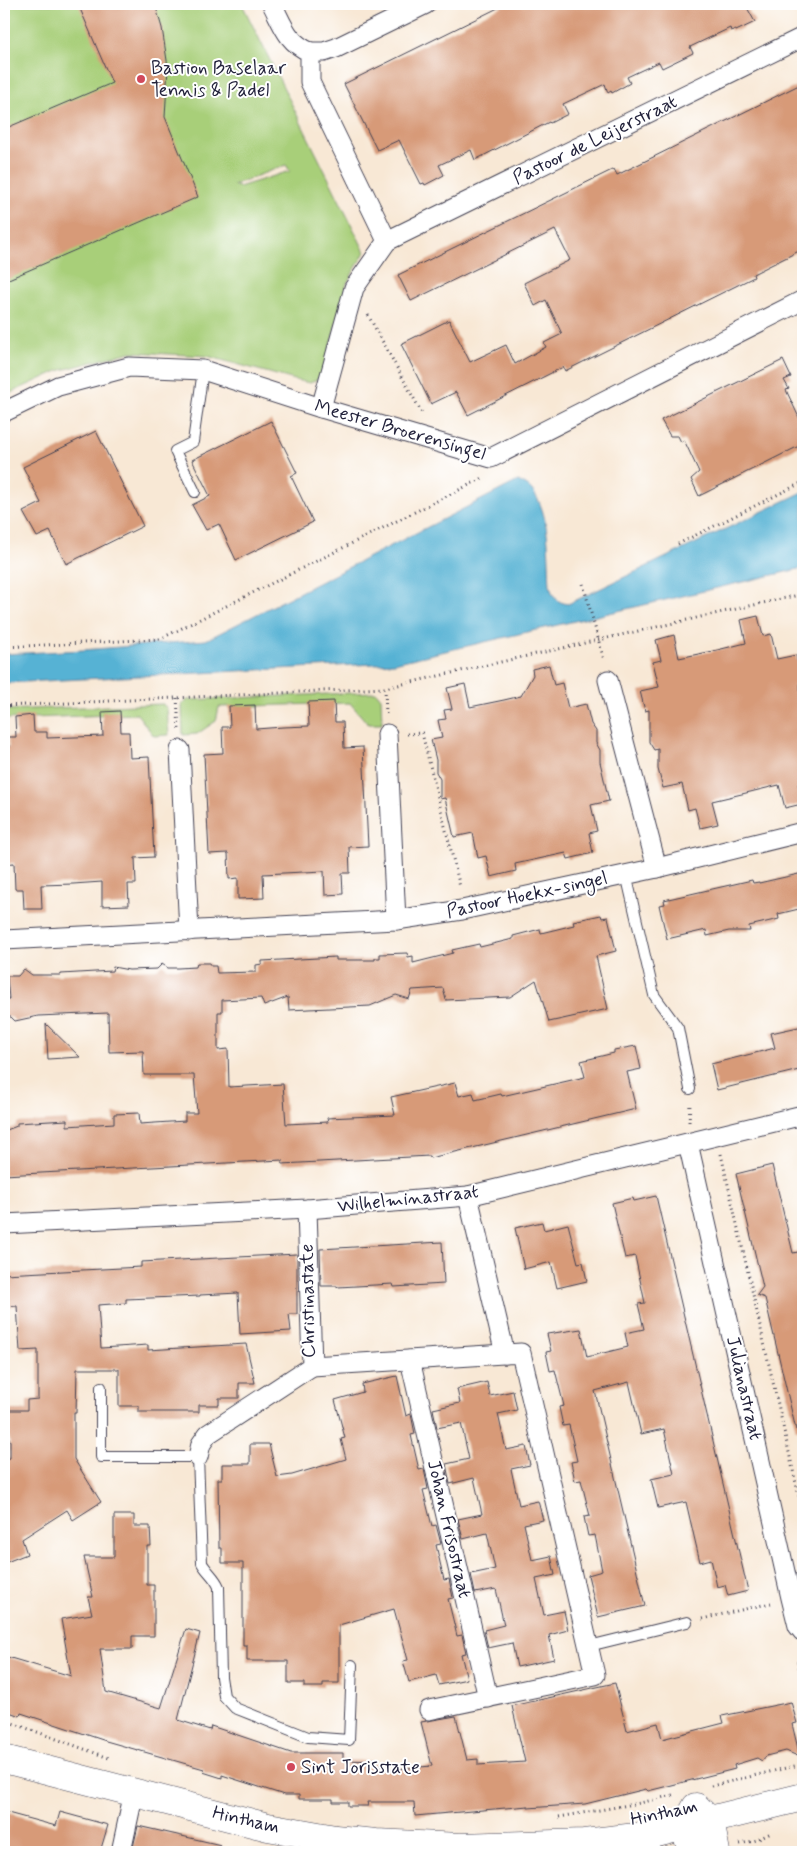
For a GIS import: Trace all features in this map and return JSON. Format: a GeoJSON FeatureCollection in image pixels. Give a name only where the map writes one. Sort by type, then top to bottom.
{"type":"FeatureCollection","features":[{"type":"Feature","properties":{"kind":"street"},"geometry":{"type":"LineString","coordinates":[[272,4],[288,36],[298,47],[310,52],[324,52],[336,48],[426,4]]}},
{"type":"Feature","properties":{"kind":"street","name":"Pastoor de Leijerstraat"},"geometry":{"type":"LineString","coordinates":[[386,241],[803,38]]}},
{"type":"Feature","properties":{"kind":"street"},"geometry":{"type":"LineString","coordinates":[[310,52],[310,82],[386,241],[354,288],[321,408]]}},
{"type":"Feature","properties":{"kind":"street","name":"Meester Broerensingel"},"geometry":{"type":"LineString","coordinates":[[4,412],[58,386],[129,367],[203,370],[321,408],[491,458],[803,300]]}},
{"type":"Feature","properties":{"kind":"street"},"geometry":{"type":"LineString","coordinates":[[608,680],[657,868]]}},
{"type":"Feature","properties":{"kind":"street"},"geometry":{"type":"LineString","coordinates":[[387,734],[396,920]]}},
{"type":"Feature","properties":{"kind":"street"},"geometry":{"type":"LineString","coordinates":[[180,750],[189,931]]}},
{"type":"Feature","properties":{"kind":"street","name":"Pastoor Hoekx-singel"},"geometry":{"type":"LineString","coordinates":[[4,940],[396,920],[462,910],[657,868],[803,832]]}},
{"type":"Feature","properties":{"kind":"street","name":"Wilhelminastraat"},"geometry":{"type":"LineString","coordinates":[[4,1224],[307,1209],[468,1196],[803,1116]]}},
{"type":"Feature","properties":{"kind":"street","name":"Julianastraat"},"geometry":{"type":"LineString","coordinates":[[688,1143],[791,1598],[798,1626],[803,1632]]}},
{"type":"Feature","properties":{"kind":"street"},"geometry":{"type":"LineString","coordinates":[[468,1196],[505,1354]]}},
{"type":"Feature","properties":{"kind":"street","name":"Christinastate"},"geometry":{"type":"LineString","coordinates":[[198,1457],[201,1444],[208,1434],[312,1366],[307,1209]]}},
{"type":"Feature","properties":{"kind":"street"},"geometry":{"type":"LineString","coordinates":[[312,1366],[521,1353],[595,1675],[429,1710]]}},
{"type":"Feature","properties":{"kind":"street","name":"Johan Frisostraat"},"geometry":{"type":"LineString","coordinates":[[410,1360],[488,1698]]}},
{"type":"Feature","properties":{"kind":"street","name":"Hintham"},"geometry":{"type":"LineString","coordinates":[[4,1759],[268,1827],[335,1839],[460,1848],[519,1847],[803,1797]]}},
{"type":"Feature","properties":{"kind":"street","name":"Hintham"},"geometry":{"type":"LineString","coordinates":[[694,1815],[803,1780]]}},
{"type":"Feature","properties":{"kind":"street"},"geometry":{"type":"LineString","coordinates":[[121,1852],[134,1792]]}},
{"type":"Feature","properties":{"kind":"street"},"geometry":{"type":"LineString","coordinates":[[694,1815],[716,1852]]}},
{"type":"Feature","properties":{"kind":"lane"},"geometry":{"type":"LineString","coordinates":[[195,492],[175,451],[193,442],[203,370]]}},
{"type":"Feature","properties":{"kind":"lane"},"geometry":{"type":"LineString","coordinates":[[626,874],[654,995],[678,1028],[690,1089]]}},
{"type":"Feature","properties":{"kind":"lane"},"geometry":{"type":"LineString","coordinates":[[101,1387],[101,1457],[198,1457],[202,1563],[206,1570],[216,1578],[219,1587],[221,1677],[224,1696],[235,1708],[308,1737],[349,1740],[352,1665]]}},
{"type":"Feature","properties":{"kind":"lane"},"geometry":{"type":"LineString","coordinates":[[589,1646],[687,1622]]}},
{"type":"Feature","properties":{"kind":"path"},"geometry":{"type":"LineString","coordinates":[[354,288],[437,442]]}},
{"type":"Feature","properties":{"kind":"path"},"geometry":{"type":"LineString","coordinates":[[4,647],[160,639],[490,475],[491,458]]}},
{"type":"Feature","properties":{"kind":"path"},"geometry":{"type":"LineString","coordinates":[[678,544],[803,482]]}},
{"type":"Feature","properties":{"kind":"path"},"geometry":{"type":"LineString","coordinates":[[583,584],[599,640]]}},
{"type":"Feature","properties":{"kind":"path"},"geometry":{"type":"LineString","coordinates":[[4,706],[385,688],[803,594]]}},
{"type":"Feature","properties":{"kind":"path"},"geometry":{"type":"LineString","coordinates":[[385,688],[387,734],[422,733],[460,887]]}},
{"type":"Feature","properties":{"kind":"path"},"geometry":{"type":"LineString","coordinates":[[177,698],[180,750]]}},
{"type":"Feature","properties":{"kind":"path"},"geometry":{"type":"LineString","coordinates":[[690,1089],[689,1124],[698,1122]]}},
{"type":"Feature","properties":{"kind":"path"},"geometry":{"type":"LineString","coordinates":[[720,1150],[803,1514]]}},
{"type":"Feature","properties":{"kind":"path"},"geometry":{"type":"LineString","coordinates":[[687,1622],[791,1598]]}},
{"type":"Feature","properties":{"kind":"path"},"geometry":{"type":"LineString","coordinates":[[803,1652],[798,1662],[803,1685]]}},
{"type":"Feature","properties":{"kind":"path"},"geometry":{"type":"LineString","coordinates":[[4,1720],[113,1759]]}},
{"type":"Feature","properties":{"kind":"path"},"geometry":{"type":"LineString","coordinates":[[556,1817],[640,1803],[694,1815],[762,1775],[803,1764]]}},
{"type":"Feature","properties":{"kind":"green space"},"geometry":{"type":"Polygon","coordinates":[[[4,4],[242,4],[365,252],[347,283],[323,372],[317,380],[310,383],[207,356],[131,352],[58,371],[4,396],[4,4]],[[286,165],[233,185],[239,187],[290,171],[286,165]]]}},
{"type":"Feature","properties":{"kind":"green space"},"geometry":{"type":"Polygon","coordinates":[[[376,692],[381,698],[382,724],[368,724],[350,703],[219,707],[216,721],[197,734],[183,735],[182,705],[187,700],[376,692]]]}},
{"type":"Feature","properties":{"kind":"green space"},"geometry":{"type":"Polygon","coordinates":[[[163,704],[167,709],[169,735],[154,736],[137,714],[5,719],[4,722],[4,710],[163,704]]]}},
{"type":"Feature","properties":{"kind":"water"},"geometry":{"type":"Polygon","coordinates":[[[518,481],[531,489],[542,510],[547,535],[550,586],[556,598],[564,603],[568,604],[803,492],[803,568],[394,663],[4,683],[4,654],[206,640],[518,481]]]}},
{"type":"Feature","properties":{"kind":"building"},"geometry":{"type":"Polygon","coordinates":[[[78,4],[155,4],[162,28],[168,67],[165,117],[198,197],[4,281],[4,129],[112,83],[78,4]]]}},
{"type":"Feature","properties":{"kind":"building"},"geometry":{"type":"Polygon","coordinates":[[[506,4],[745,4],[755,22],[736,31],[735,29],[731,31],[730,28],[690,47],[693,53],[662,68],[659,62],[627,77],[630,83],[612,93],[611,91],[608,93],[605,84],[563,104],[568,114],[475,160],[471,150],[439,165],[444,175],[425,185],[424,183],[421,184],[399,140],[377,150],[344,84],[506,4]]]}},
{"type":"Feature","properties":{"kind":"building"},"geometry":{"type":"Polygon","coordinates":[[[803,83],[803,249],[753,274],[754,277],[565,371],[563,367],[468,415],[456,392],[431,404],[401,344],[449,320],[470,362],[506,345],[515,364],[546,347],[544,343],[562,334],[546,300],[535,306],[524,283],[570,260],[555,230],[411,301],[398,275],[614,169],[617,175],[803,83]]]}},
{"type":"Feature","properties":{"kind":"building"},"geometry":{"type":"Polygon","coordinates":[[[783,360],[791,377],[784,380],[789,389],[786,390],[803,426],[803,444],[699,496],[691,479],[699,472],[684,440],[681,442],[678,436],[670,436],[661,420],[783,360]]]}},
{"type":"Feature","properties":{"kind":"building"},"geometry":{"type":"Polygon","coordinates":[[[271,421],[297,473],[291,476],[313,522],[236,560],[219,524],[206,530],[192,505],[210,496],[192,460],[271,421]]]}},
{"type":"Feature","properties":{"kind":"building"},"geometry":{"type":"Polygon","coordinates":[[[96,431],[143,526],[66,564],[50,531],[37,537],[23,512],[41,503],[23,467],[96,431]]]}},
{"type":"Feature","properties":{"kind":"building"},"geometry":{"type":"Polygon","coordinates":[[[758,616],[763,636],[771,634],[777,659],[796,655],[800,675],[800,694],[803,694],[803,782],[798,784],[802,804],[785,808],[779,785],[712,801],[718,824],[700,828],[695,808],[688,810],[682,784],[663,788],[658,769],[658,749],[654,750],[649,742],[649,710],[645,711],[640,691],[659,687],[653,662],[661,660],[656,640],[674,635],[679,658],[713,651],[746,643],[741,620],[758,616]]]}},
{"type":"Feature","properties":{"kind":"building"},"geometry":{"type":"Polygon","coordinates":[[[549,665],[554,685],[562,683],[568,708],[586,704],[591,724],[596,731],[596,743],[600,750],[600,762],[609,801],[591,805],[597,831],[589,833],[593,853],[568,859],[566,853],[515,864],[516,871],[491,877],[486,856],[478,858],[473,833],[454,837],[445,798],[440,799],[440,779],[436,772],[436,760],[431,740],[442,738],[438,720],[446,719],[444,710],[452,709],[447,688],[465,684],[470,707],[504,700],[521,696],[533,675],[532,669],[549,665]]]}},
{"type":"Feature","properties":{"kind":"building"},"geometry":{"type":"Polygon","coordinates":[[[334,701],[335,722],[343,722],[344,748],[363,747],[368,846],[349,847],[350,873],[342,873],[343,894],[325,895],[324,871],[263,874],[264,898],[238,899],[238,878],[229,879],[228,853],[209,854],[204,754],[223,753],[222,727],[230,727],[229,706],[255,705],[256,729],[309,726],[308,702],[334,701]]]}},
{"type":"Feature","properties":{"kind":"building"},"geometry":{"type":"Polygon","coordinates":[[[120,711],[121,732],[129,732],[130,758],[149,757],[154,857],[135,858],[136,884],[128,884],[129,905],[102,906],[102,882],[41,885],[42,909],[24,909],[23,889],[15,889],[14,863],[4,864],[4,747],[9,747],[8,737],[16,737],[15,717],[33,715],[34,732],[47,732],[47,738],[103,736],[102,712],[120,711]]]}},
{"type":"Feature","properties":{"kind":"building"},"geometry":{"type":"Polygon","coordinates":[[[803,873],[803,908],[778,914],[779,919],[749,926],[750,931],[729,931],[707,936],[706,930],[667,939],[659,905],[665,904],[664,900],[752,880],[753,883],[759,883],[803,873]]]}},
{"type":"Feature","properties":{"kind":"building"},"geometry":{"type":"Polygon","coordinates":[[[601,915],[602,918],[608,917],[616,951],[596,956],[608,1009],[549,1022],[536,980],[510,997],[446,1000],[443,988],[412,990],[409,999],[396,995],[370,1006],[289,1010],[288,997],[264,1006],[261,998],[222,1000],[222,1012],[218,1012],[218,1050],[228,1049],[229,1087],[283,1084],[286,1124],[328,1122],[327,1118],[395,1115],[391,1097],[455,1083],[459,1096],[473,1093],[475,1100],[501,1094],[502,1096],[585,1077],[581,1061],[614,1053],[614,1050],[636,1046],[641,1069],[627,1072],[636,1109],[430,1158],[429,1156],[282,1164],[282,1160],[4,1175],[4,1131],[17,1126],[17,1123],[67,1120],[67,1126],[114,1123],[114,1114],[139,1113],[140,1124],[185,1121],[185,1113],[197,1113],[194,1075],[144,1075],[143,1051],[109,1052],[108,1013],[38,1016],[15,1021],[11,1017],[4,1017],[4,999],[9,999],[7,976],[18,976],[24,969],[32,975],[61,975],[112,971],[113,967],[129,970],[157,969],[162,964],[168,968],[196,967],[197,963],[209,963],[211,966],[216,966],[217,973],[256,972],[256,965],[262,964],[262,961],[336,957],[336,960],[375,960],[375,958],[380,958],[380,954],[407,953],[408,957],[413,956],[413,963],[453,953],[452,950],[479,944],[480,947],[513,939],[513,936],[540,929],[541,933],[574,925],[573,921],[601,915]]]}},
{"type":"Feature","properties":{"kind":"building"},"geometry":{"type":"Polygon","coordinates":[[[46,1024],[80,1057],[48,1059],[46,1024]]]}},
{"type":"Feature","properties":{"kind":"building"},"geometry":{"type":"Polygon","coordinates":[[[803,1026],[803,1069],[717,1090],[711,1064],[775,1048],[771,1033],[803,1026]]]}},
{"type":"Feature","properties":{"kind":"building"},"geometry":{"type":"Polygon","coordinates":[[[772,1165],[793,1253],[803,1251],[803,1429],[796,1430],[765,1298],[757,1295],[763,1287],[736,1174],[772,1165]]]}},
{"type":"Feature","properties":{"kind":"building"},"geometry":{"type":"Polygon","coordinates":[[[656,1196],[748,1591],[728,1596],[725,1585],[717,1587],[711,1559],[700,1562],[686,1502],[658,1508],[651,1479],[674,1474],[664,1429],[641,1434],[629,1382],[595,1391],[645,1606],[598,1617],[588,1575],[602,1571],[595,1535],[588,1536],[584,1517],[590,1516],[581,1480],[575,1481],[571,1462],[577,1461],[569,1425],[563,1426],[559,1407],[564,1406],[555,1370],[550,1371],[546,1352],[551,1351],[547,1334],[581,1329],[587,1357],[628,1347],[625,1333],[644,1329],[638,1304],[645,1303],[635,1256],[625,1258],[612,1203],[633,1198],[634,1201],[656,1196]]]}},
{"type":"Feature","properties":{"kind":"building"},"geometry":{"type":"Polygon","coordinates":[[[542,1222],[544,1230],[568,1224],[578,1263],[583,1262],[587,1281],[557,1288],[551,1262],[524,1269],[515,1228],[542,1222]]]}},
{"type":"Feature","properties":{"kind":"building"},"geometry":{"type":"Polygon","coordinates":[[[442,1242],[444,1284],[394,1287],[393,1284],[321,1286],[320,1249],[442,1242]]]}},
{"type":"Feature","properties":{"kind":"building"},"geometry":{"type":"Polygon","coordinates":[[[297,1254],[297,1314],[289,1314],[291,1331],[240,1334],[238,1293],[126,1299],[126,1303],[98,1305],[101,1348],[148,1345],[148,1350],[246,1344],[255,1383],[239,1383],[239,1398],[219,1398],[219,1405],[199,1405],[199,1412],[139,1412],[139,1406],[119,1406],[119,1369],[77,1369],[76,1413],[74,1413],[74,1459],[101,1502],[73,1520],[67,1510],[22,1539],[27,1554],[4,1563],[4,1460],[10,1458],[10,1441],[4,1424],[4,1410],[27,1410],[27,1400],[38,1399],[38,1350],[20,1351],[17,1306],[4,1307],[4,1274],[141,1267],[141,1262],[297,1254]]]}},
{"type":"Feature","properties":{"kind":"building"},"geometry":{"type":"Polygon","coordinates":[[[397,1376],[406,1416],[411,1414],[415,1434],[411,1435],[419,1470],[424,1469],[428,1489],[423,1490],[432,1526],[436,1525],[441,1544],[436,1545],[444,1580],[449,1579],[453,1598],[448,1599],[457,1636],[462,1635],[466,1653],[461,1654],[467,1679],[439,1685],[436,1675],[409,1682],[403,1661],[408,1660],[394,1609],[339,1625],[339,1683],[323,1683],[323,1687],[304,1687],[304,1683],[288,1683],[288,1661],[247,1661],[247,1646],[243,1646],[243,1563],[222,1563],[222,1548],[219,1548],[218,1479],[222,1479],[222,1464],[250,1464],[250,1444],[269,1444],[277,1477],[292,1475],[346,1459],[341,1439],[345,1438],[335,1400],[363,1392],[362,1384],[397,1376]]]}},
{"type":"Feature","properties":{"kind":"building"},"geometry":{"type":"Polygon","coordinates":[[[487,1382],[490,1396],[513,1391],[517,1410],[498,1414],[506,1450],[526,1446],[530,1465],[511,1469],[519,1505],[538,1501],[543,1520],[524,1524],[532,1560],[551,1556],[555,1575],[536,1579],[544,1615],[564,1611],[568,1630],[549,1635],[554,1659],[517,1667],[512,1643],[488,1648],[484,1630],[504,1625],[496,1589],[475,1593],[471,1574],[495,1569],[487,1533],[463,1539],[458,1519],[482,1514],[474,1478],[450,1484],[446,1464],[469,1459],[461,1423],[437,1428],[433,1409],[460,1403],[457,1389],[487,1382]]]}},
{"type":"Feature","properties":{"kind":"building"},"geometry":{"type":"Polygon","coordinates":[[[114,1515],[134,1515],[134,1526],[150,1526],[151,1546],[147,1546],[147,1585],[154,1585],[154,1636],[132,1636],[132,1649],[100,1649],[106,1692],[161,1708],[186,1629],[200,1633],[178,1720],[210,1730],[211,1726],[291,1753],[343,1753],[343,1760],[375,1761],[375,1765],[383,1765],[383,1770],[432,1766],[421,1722],[456,1716],[467,1760],[478,1759],[478,1765],[525,1762],[512,1706],[615,1683],[627,1731],[658,1723],[662,1739],[724,1723],[722,1716],[791,1702],[797,1723],[792,1724],[800,1757],[786,1751],[766,1756],[762,1761],[757,1758],[734,1765],[735,1769],[648,1791],[646,1789],[585,1804],[528,1808],[528,1806],[415,1816],[414,1802],[367,1802],[368,1806],[348,1806],[348,1802],[333,1802],[333,1799],[299,1799],[299,1795],[284,1795],[222,1775],[222,1778],[203,1772],[204,1769],[106,1741],[21,1713],[20,1716],[4,1710],[4,1656],[71,1676],[61,1619],[92,1614],[88,1597],[93,1597],[84,1557],[114,1557],[114,1515]]]}},
{"type":"Feature","properties":{"kind":"building"},"geometry":{"type":"Polygon","coordinates":[[[4,1812],[56,1826],[60,1812],[108,1825],[100,1852],[4,1852],[4,1812]]]}},
{"type":"Feature","properties":{"kind":"building"},"geometry":{"type":"Polygon","coordinates":[[[138,1826],[221,1845],[221,1852],[135,1852],[133,1847],[138,1826]]]}},
{"type":"Feature","properties":{"kind":"place","name":"Bastion Baselaar Tennis & Padel"},"geometry":{"type":"Point","coordinates":[141,79]}},
{"type":"Feature","properties":{"kind":"place","name":"Sint Jorisstate"},"geometry":{"type":"Point","coordinates":[291,1767]}}]}
